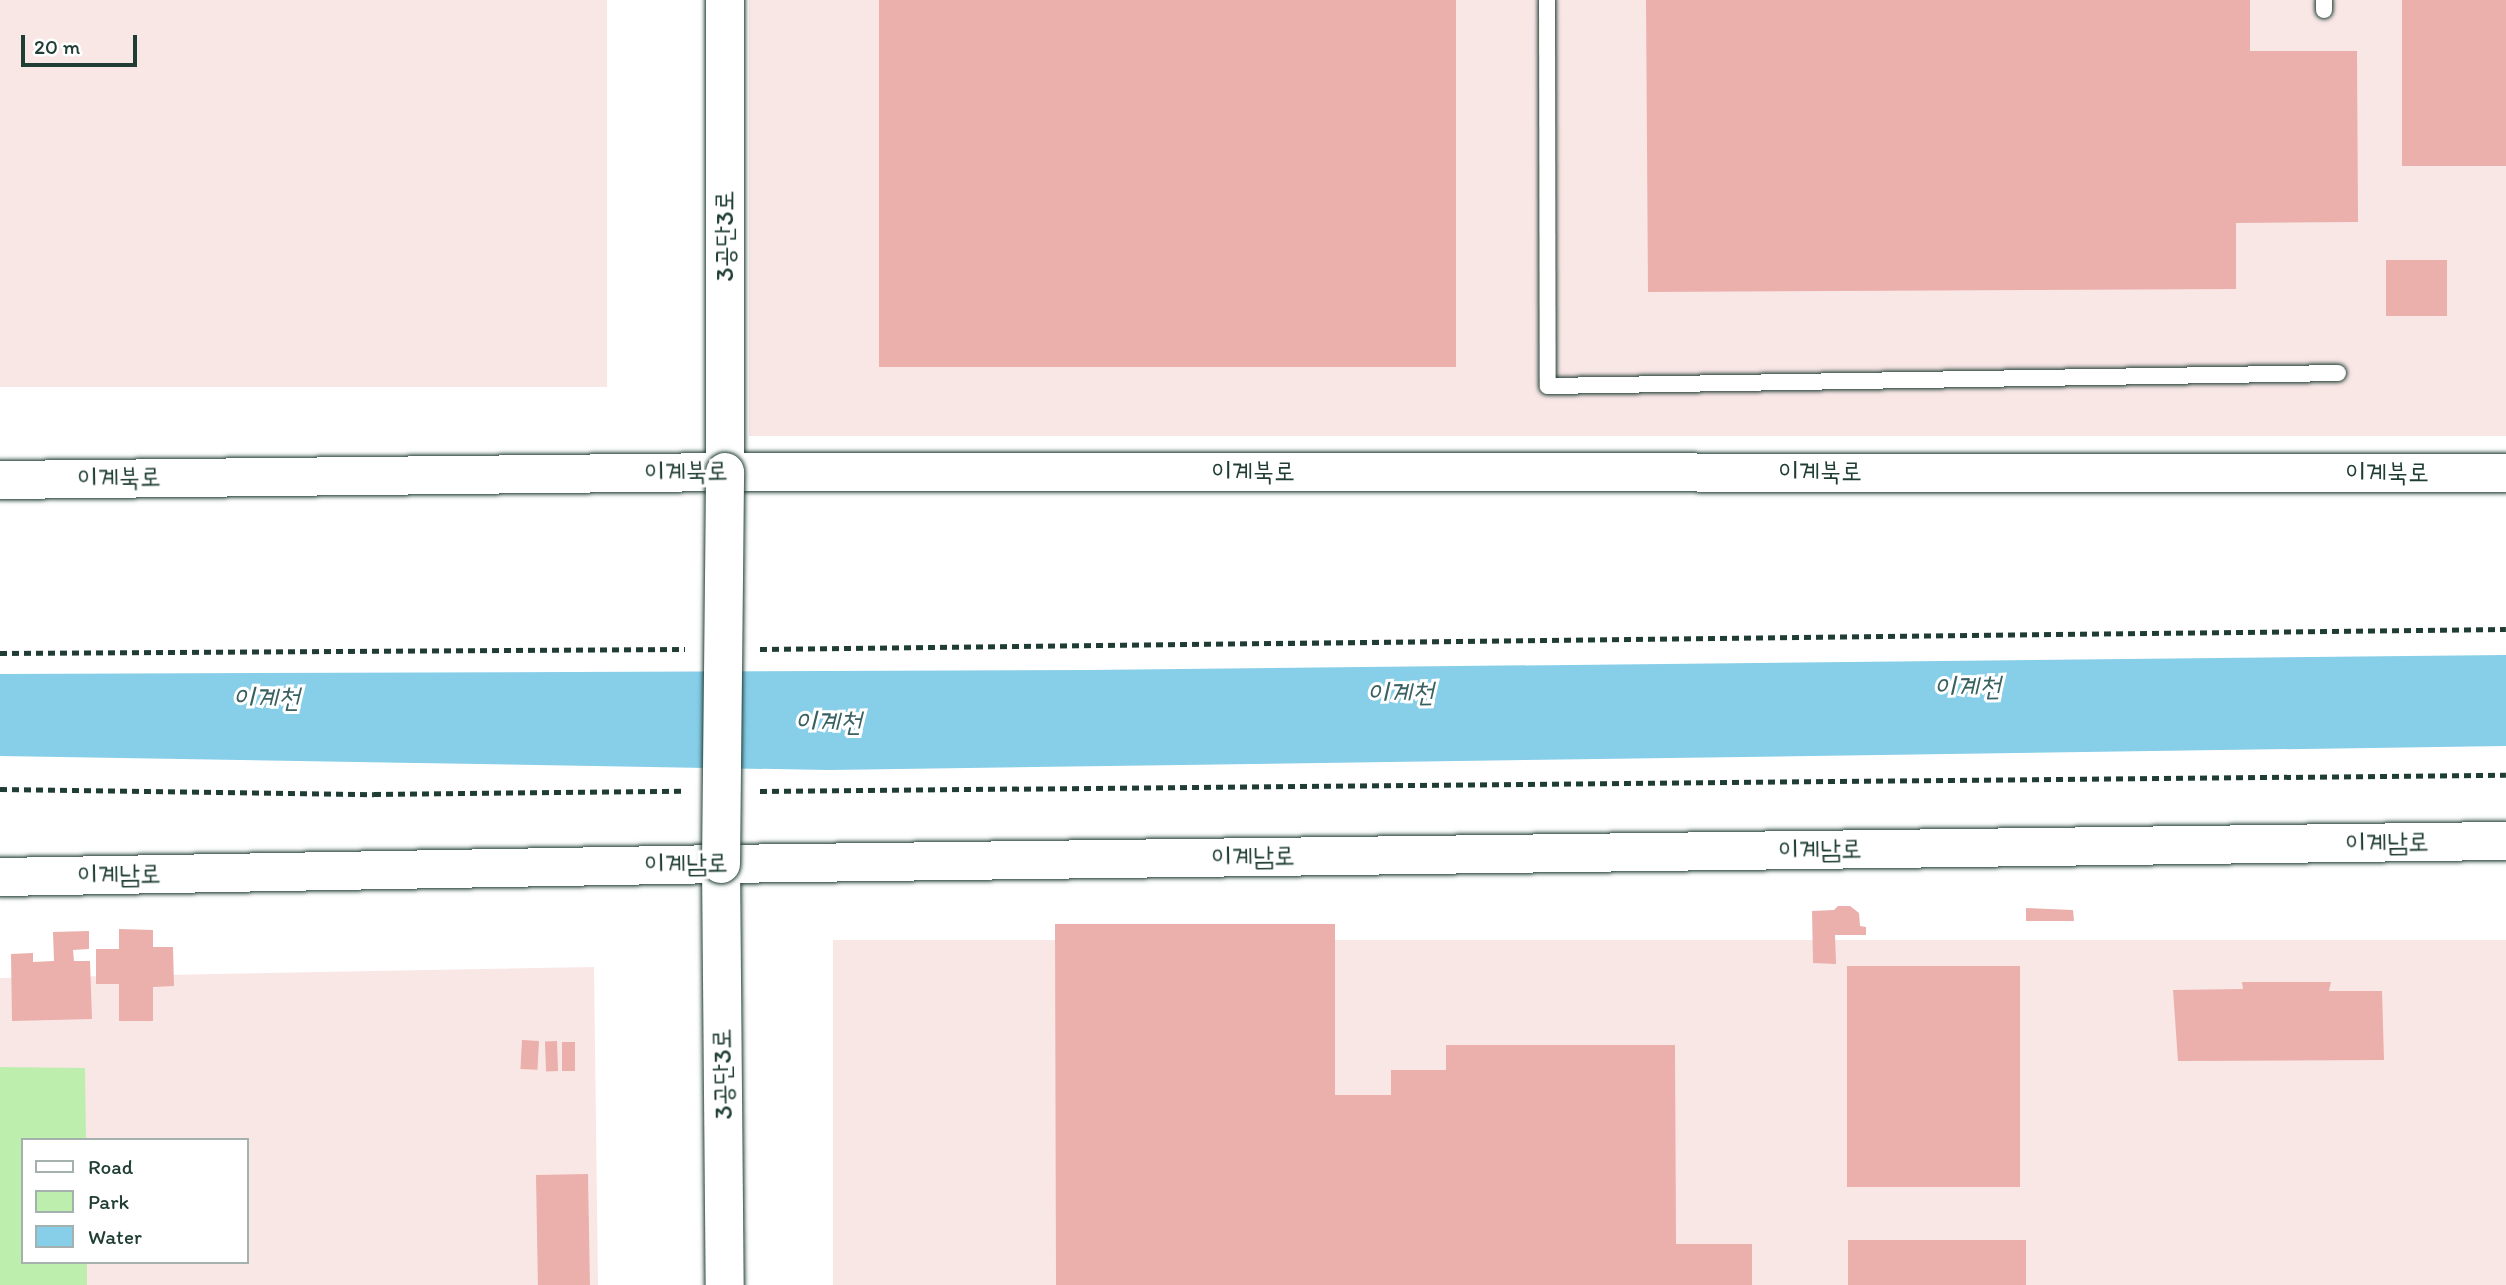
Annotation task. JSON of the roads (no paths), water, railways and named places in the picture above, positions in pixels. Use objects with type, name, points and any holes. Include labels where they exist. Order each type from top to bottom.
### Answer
[{"type":"street","name":"3공단3로","points":[[725,0],[725,471],[721,864],[725,1285]]},
{"type":"street","name":"이계북로","points":[[0,480],[725,471],[2506,473]]},
{"type":"street","name":"이계남로","points":[[0,877],[721,864],[2506,841]]},
{"type":"lane","points":[[1547,0],[1548,386],[2338,373]]},
{"type":"water","name":"이계천","points":[[2506,655],[2506,746],[829,770],[0,756],[0,674],[1088,670]]}]
